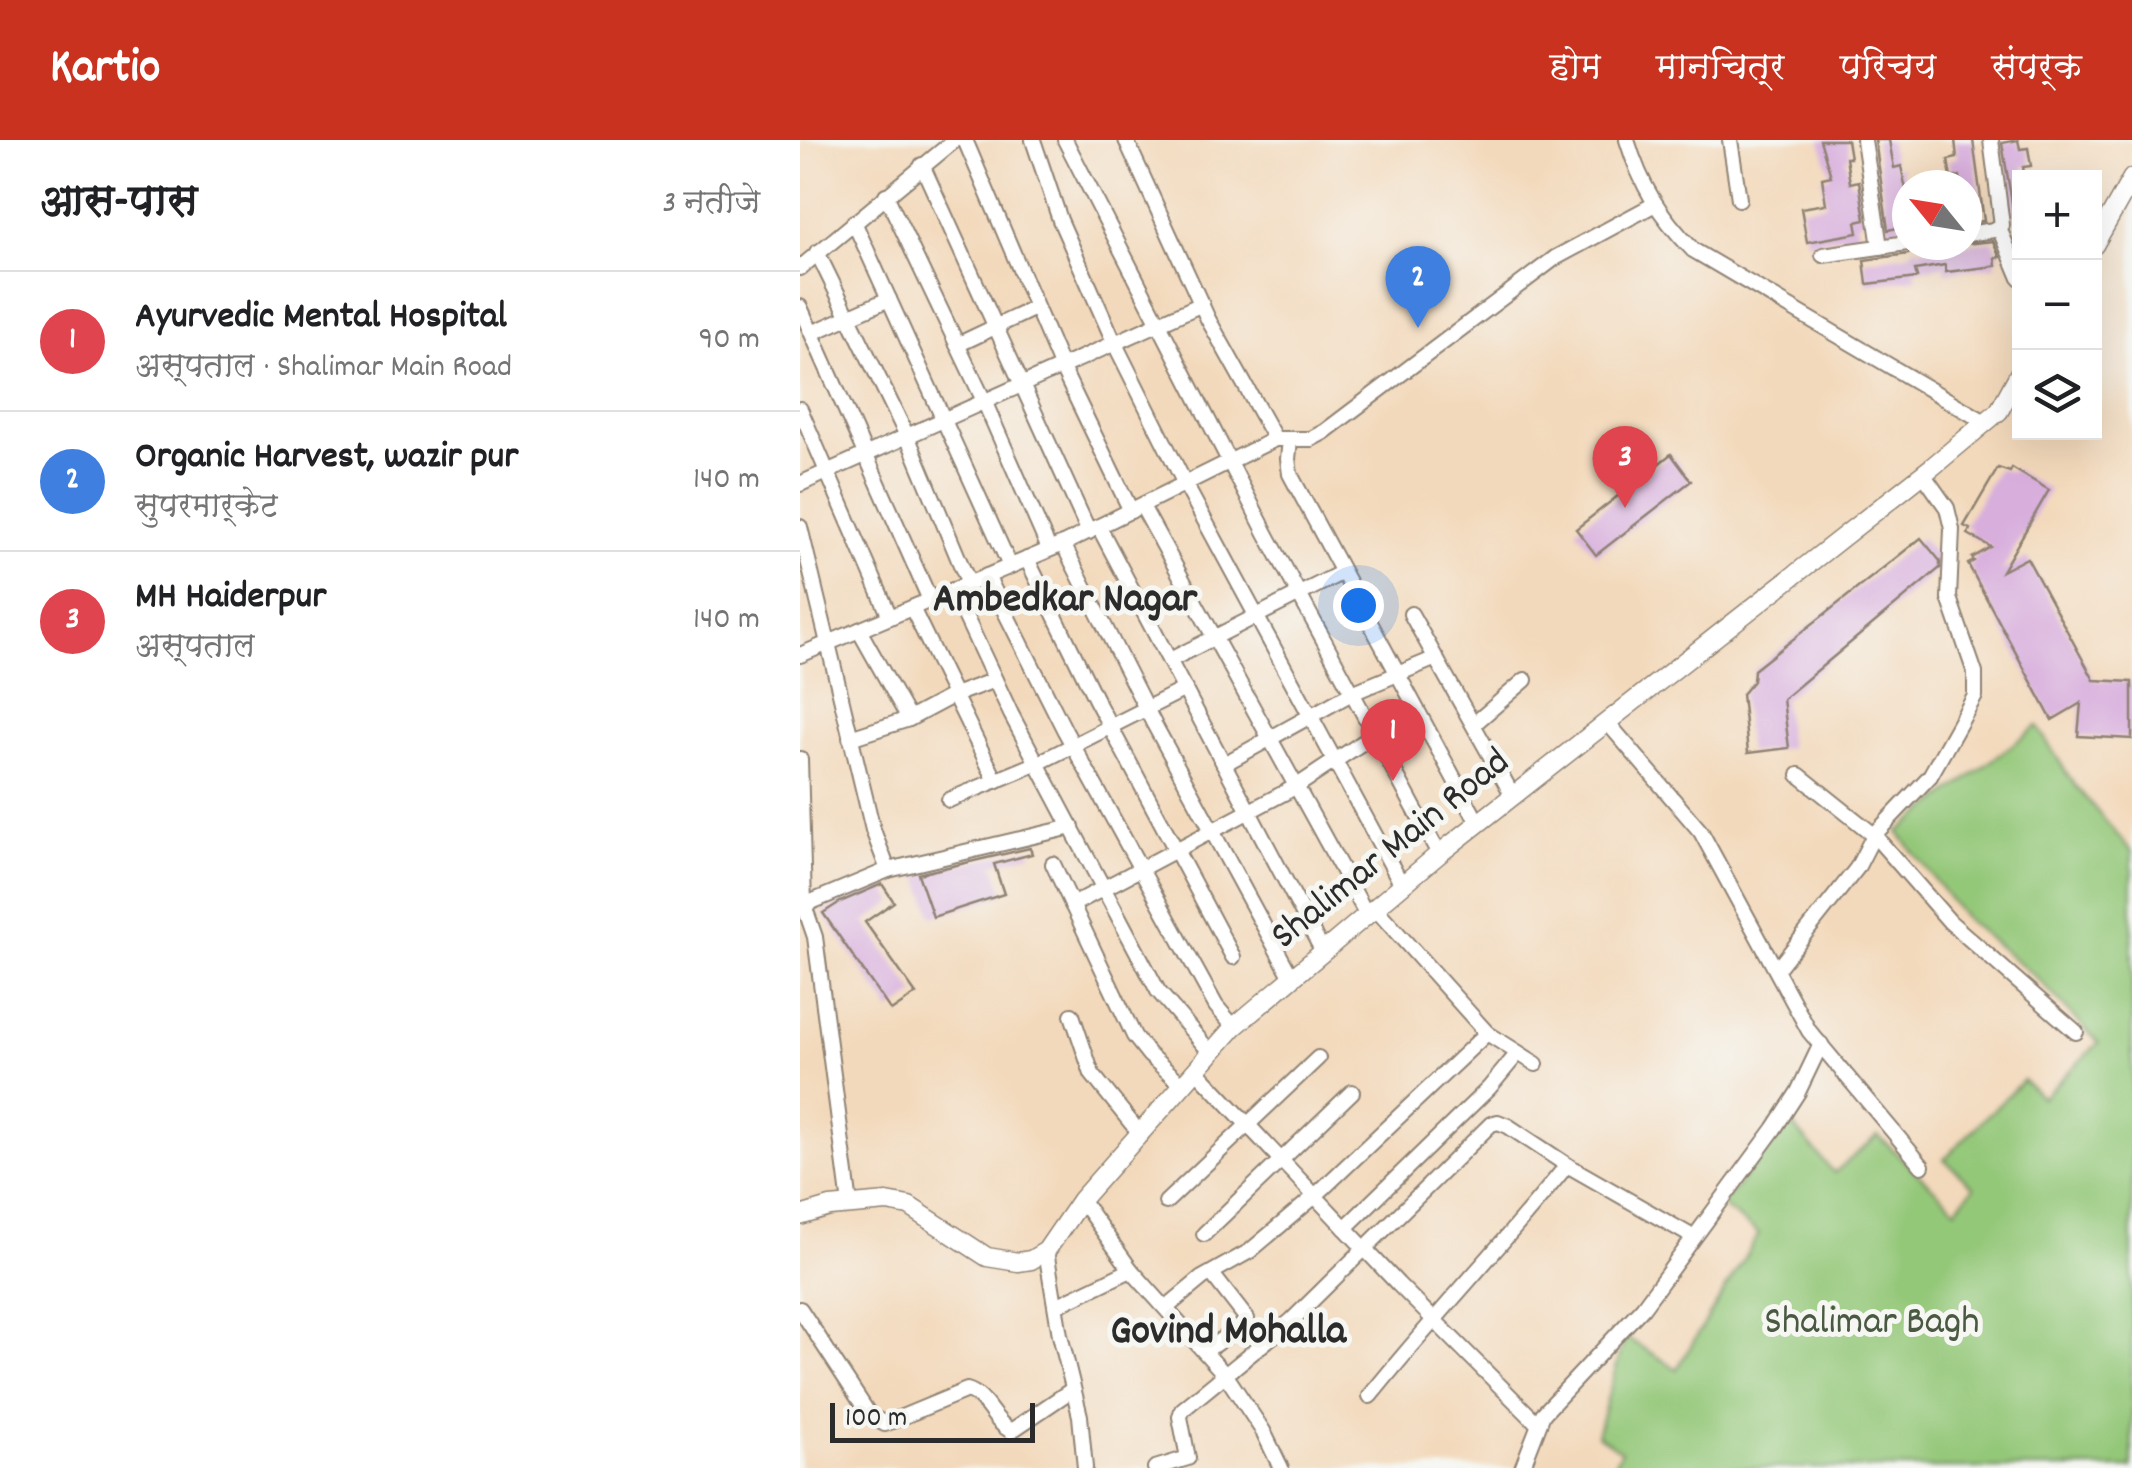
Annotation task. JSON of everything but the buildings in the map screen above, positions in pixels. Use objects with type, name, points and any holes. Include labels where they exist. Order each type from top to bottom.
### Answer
[{"type":"street","points":[[800,268],[955,140]]},
{"type":"street","points":[[965,140],[1062,368],[1136,508],[1371,912],[1487,1034],[1536,1064]]},
{"type":"street","points":[[1034,140],[1060,220],[1184,484],[1402,885]]},
{"type":"street","points":[[1065,140],[1438,854]]},
{"type":"street","points":[[1126,140],[1202,304],[1283,440],[1290,474],[1478,823]]},
{"type":"street","points":[[1627,140],[1634,165],[1664,220],[1692,250],[1986,422]]},
{"type":"street","points":[[1730,140],[1739,199]]},
{"type":"street","points":[[1864,140],[1880,247]]},
{"type":"street","points":[[1991,140],[2002,219],[1999,228],[2012,260]]},
{"type":"street","points":[[922,166],[1094,529],[1170,660],[1323,952]]},
{"type":"street","points":[[2102,231],[2132,178]]},
{"type":"street","points":[[886,195],[1056,546],[1292,978]]},
{"type":"street","points":[[800,655],[1094,529],[1230,462],[1283,440],[1311,439],[1555,258],[1655,204]]},
{"type":"street","points":[[854,222],[1010,566]]},
{"type":"street","points":[[1982,231],[1999,228]]},
{"type":"street","points":[[1823,255],[1892,245]]},
{"type":"street","points":[[817,252],[908,438],[968,584]]},
{"type":"street","points":[[812,334],[889,299]]},
{"type":"street","points":[[800,484],[1202,304]]},
{"type":"street","points":[[800,307],[930,600]]},
{"type":"street","points":[[957,345],[1036,308]]},
{"type":"street","name":"Shalimar Main Road","points":[[1046,1251],[1081,1200],[1234,1028],[1438,854],[1986,422],[1998,411],[2012,386]]},
{"type":"street","points":[[800,410],[890,617]]},
{"type":"street","points":[[1777,970],[1857,868],[1874,835],[1930,776],[1975,696],[1977,684],[1950,598],[1952,529],[1947,508],[1922,474]]},
{"type":"street","points":[[800,528],[873,830],[888,870]]},
{"type":"street","points":[[1027,559],[1233,958]]},
{"type":"street","points":[[1170,660],[1341,573]]},
{"type":"street","points":[[987,576],[1073,745],[1216,1006],[1234,1028]]},
{"type":"street","points":[[953,590],[995,680],[1164,1002],[1211,1054]]},
{"type":"street","points":[[912,608],[996,781]]},
{"type":"street","points":[[1412,614],[1513,796]]},
{"type":"street","points":[[859,630],[910,719]]},
{"type":"street","points":[[1224,764],[1352,692],[1436,658]]},
{"type":"street","points":[[850,738],[910,719],[954,695],[995,680]]},
{"type":"street","points":[[1474,724],[1525,680]]},
{"type":"street","points":[[948,800],[1038,763],[1184,689]]},
{"type":"street","points":[[1607,722],[1701,832],[1809,1030],[1922,1166]]},
{"type":"street","points":[[1072,905],[1296,786],[1374,735]]},
{"type":"street","points":[[800,759],[804,904],[815,936],[850,1205]]},
{"type":"street","points":[[1798,775],[1874,835],[1950,922],[2076,1032]]},
{"type":"street","points":[[804,904],[888,870],[1072,827]]},
{"type":"street","points":[[1053,864],[1134,1036],[1183,1085]]},
{"type":"street","points":[[1072,1015],[1092,1074],[1140,1135]]},
{"type":"street","points":[[1166,1307],[1196,1282],[1250,1251],[1315,1196],[1487,1034]]},
{"type":"street","points":[[1522,1468],[1538,1424],[1552,1404],[1644,1307],[1782,1116],[1821,1044]]},
{"type":"street","points":[[1345,1228],[1489,1088],[1518,1053]]},
{"type":"street","points":[[1166,1202],[1318,1058]]},
{"type":"street","points":[[1196,1070],[1538,1424]]},
{"type":"street","points":[[1204,1234],[1352,1092]]},
{"type":"street","points":[[1155,1468],[1190,1463],[1180,1414],[1365,1249],[1491,1124],[1508,1126],[1693,1237]]},
{"type":"street","points":[[1370,1396],[1432,1318],[1517,1228],[1567,1164]]},
{"type":"street","points":[[1081,1200],[1131,1270],[1227,1376],[1264,1431],[1281,1468]]},
{"type":"street","points":[[800,1216],[850,1205],[888,1202],[909,1206],[987,1256],[1032,1260],[1046,1251],[1080,1416],[1086,1468]]},
{"type":"street","points":[[1056,1306],[1131,1270]]},
{"type":"street","points":[[1205,1351],[1247,1319],[1212,1274]]},
{"type":"street","points":[[800,1310],[870,1416],[885,1424],[967,1390],[979,1395],[1011,1432],[1073,1389]]},
{"type":"green space","name":"Shalimar Bagh","points":[[2037,726],[2073,783],[2132,852],[2132,1468],[1612,1468],[1621,1451],[1597,1435],[1625,1337],[1677,1369],[1759,1234],[1721,1205],[1791,1123],[1834,1173],[1878,1136],[1956,1209],[1974,1187],[1944,1159],[2023,1080],[2042,1098],[2099,1043],[2037,978],[1964,918],[1898,832]]},
{"type":"place","name":"Organic Harvest, wazir pur","points":[[1418,328]]},
{"type":"place","name":"MH Haiderpur","points":[[1625,508]]},
{"type":"place","name":"Ayurvedic Mental Hospital","points":[[1393,781]]},
{"type":"district","name":"Ambedkar Nagar","points":[[1065,602]]},
{"type":"district","name":"Govind Mohalla","points":[[1228,1334]]}]
